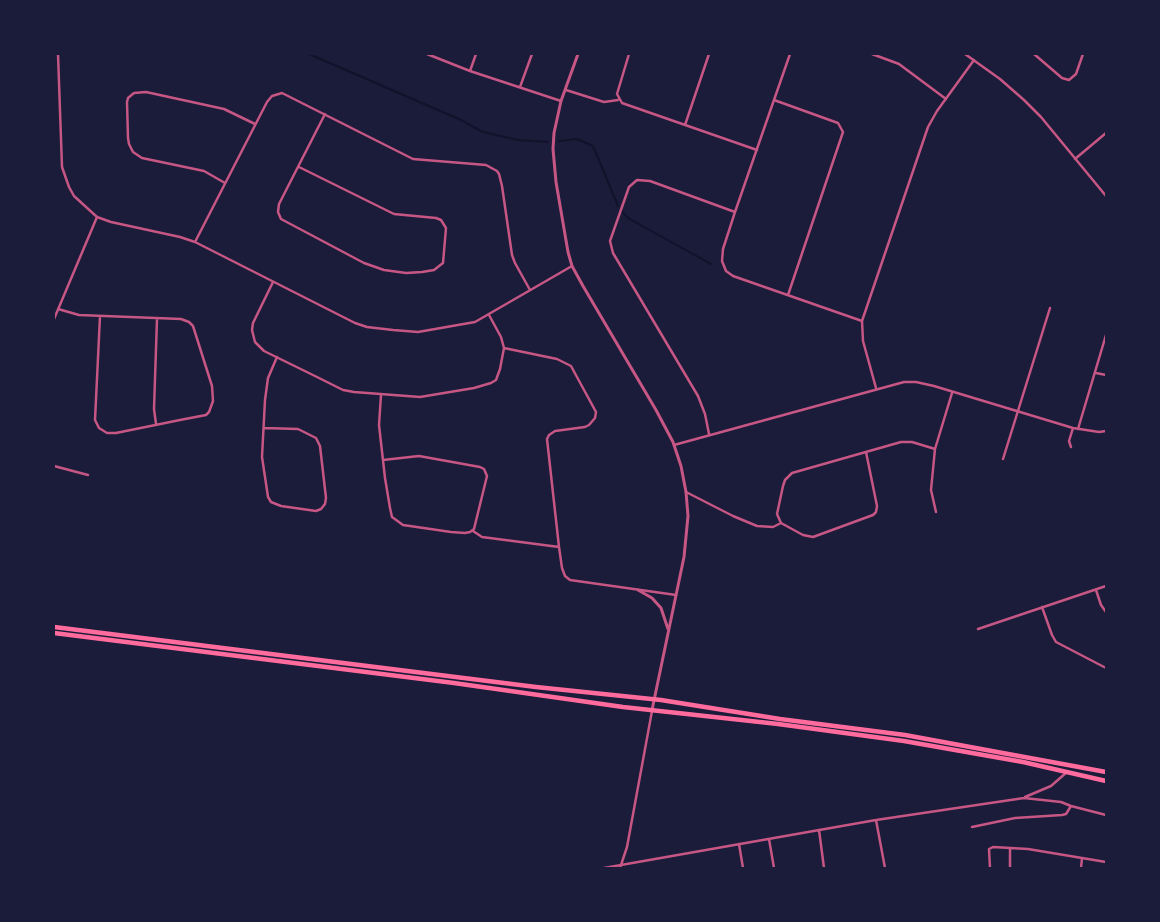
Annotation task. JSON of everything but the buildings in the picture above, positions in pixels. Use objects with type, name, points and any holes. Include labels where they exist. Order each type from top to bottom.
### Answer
[{"type":"main road","points":[[54,627],[654,700],[905,735],[1106,772]]},
{"type":"main road","points":[[54,633],[904,741],[1023,762],[1106,781]]},
{"type":"street","points":[[58,54],[62,167],[74,196],[96,217],[195,242],[341,317],[367,327],[418,332],[475,322],[572,266]]},
{"type":"street","points":[[427,54],[561,101]]},
{"type":"street","points":[[470,70],[476,54]]},
{"type":"street","points":[[520,87],[532,54]]},
{"type":"street","points":[[578,54],[561,101],[554,133],[553,157],[564,234],[572,266],[656,410],[674,445],[681,466],[686,492],[687,527],[676,595],[652,710],[627,847],[621,866]]},
{"type":"street","points":[[618,100],[619,84],[629,54]]},
{"type":"street","points":[[685,125],[709,54]]},
{"type":"street","points":[[790,54],[735,212],[722,255],[723,267],[733,276],[862,321]]},
{"type":"street","points":[[872,54],[898,64],[946,99]]},
{"type":"street","points":[[966,54],[1000,79],[1041,117],[1106,196]]},
{"type":"street","points":[[1034,54],[1062,78],[1069,80],[1076,74],[1083,54]]},
{"type":"street","points":[[876,388],[863,341],[862,321],[928,127],[937,111],[974,60]]},
{"type":"street","points":[[566,90],[604,102],[618,100],[626,105],[757,150]]},
{"type":"street","points":[[225,182],[204,171],[142,158],[133,152],[128,138],[128,98],[134,93],[146,92],[224,109],[255,124]]},
{"type":"street","points":[[195,242],[267,102],[272,96],[280,93],[292,97],[413,159],[486,165],[497,171],[501,180],[512,255],[530,290]]},
{"type":"street","points":[[774,100],[838,123],[843,132],[788,295]]},
{"type":"street","points":[[299,167],[394,214],[436,218],[443,221],[446,228],[443,263],[434,270],[422,272],[406,273],[384,270],[364,263],[283,221],[278,212],[279,204],[325,114]]},
{"type":"street","points":[[1075,159],[1106,133]]},
{"type":"street","points":[[709,434],[705,414],[698,396],[613,253],[610,241],[629,186],[637,180],[650,181],[735,212]]},
{"type":"street","points":[[54,319],[96,217]]},
{"type":"street","points":[[273,282],[252,324],[252,336],[259,347],[343,390],[354,392],[420,397],[488,385],[496,380],[498,376],[504,348],[501,337],[489,315]]},
{"type":"street","points":[[58,308],[79,315],[100,316],[157,319],[184,320],[193,326],[212,386],[211,408],[206,414],[111,433],[103,431],[96,423],[100,316]]},
{"type":"street","points":[[1003,459],[1050,308]]},
{"type":"street","points":[[156,425],[154,409],[157,319]]},
{"type":"street","points":[[1078,429],[1106,335]]},
{"type":"street","points":[[504,348],[556,359],[570,366],[596,412],[595,418],[589,425],[555,431],[547,439],[559,547],[564,572],[570,580],[676,595]]},
{"type":"street","points":[[264,428],[298,429],[316,438],[320,446],[326,498],[325,504],[321,509],[316,511],[280,506],[270,500],[262,457],[266,385],[277,357]]},
{"type":"street","points":[[1096,373],[1106,375]]},
{"type":"street","points":[[674,445],[876,388],[904,382],[916,382],[1073,428],[1099,432],[1106,431]]},
{"type":"street","points":[[936,512],[931,490],[935,449],[952,392]]},
{"type":"street","points":[[381,395],[379,425],[390,514],[395,521],[403,525],[451,532],[464,533],[473,531],[482,537],[559,547]]},
{"type":"street","points":[[1071,447],[1070,441],[1073,428]]},
{"type":"street","points":[[866,452],[877,506],[873,516],[813,537],[803,535],[781,523],[777,514],[784,482],[788,476],[798,471],[901,442],[912,442],[935,449]]},
{"type":"street","points":[[383,460],[419,456],[484,469],[487,476],[485,488],[473,531]]},
{"type":"street","points":[[54,466],[88,476]]},
{"type":"street","points":[[686,492],[757,526],[773,527],[781,523]]},
{"type":"street","points":[[978,629],[1106,586]]},
{"type":"street","points":[[638,590],[652,598],[661,608],[668,630]]},
{"type":"street","points":[[1096,590],[1101,605],[1106,612]]},
{"type":"street","points":[[1042,607],[1056,642],[1106,668]]},
{"type":"street","points":[[1024,798],[1051,786],[1067,772]]},
{"type":"street","points":[[604,868],[876,820],[1024,798],[1061,802],[1106,815]]},
{"type":"street","points":[[972,827],[1015,818],[1062,815],[1066,814],[1072,806]]},
{"type":"street","points":[[876,820],[885,868]]},
{"type":"street","points":[[819,830],[824,868]]},
{"type":"street","points":[[769,839],[774,868]]},
{"type":"street","points":[[738,844],[743,868]]},
{"type":"street","points":[[990,868],[989,849],[993,847],[1106,862]]},
{"type":"street","points":[[1010,848],[1010,868]]},
{"type":"street","points":[[1081,868],[1082,858]]},
{"type":"waterway","points":[[309,54],[461,120],[483,132],[518,140],[548,142]]},
{"type":"waterway","points":[[559,141],[577,139],[593,146],[618,206]]},
{"type":"waterway","points":[[622,211],[628,218],[711,264]]}]
